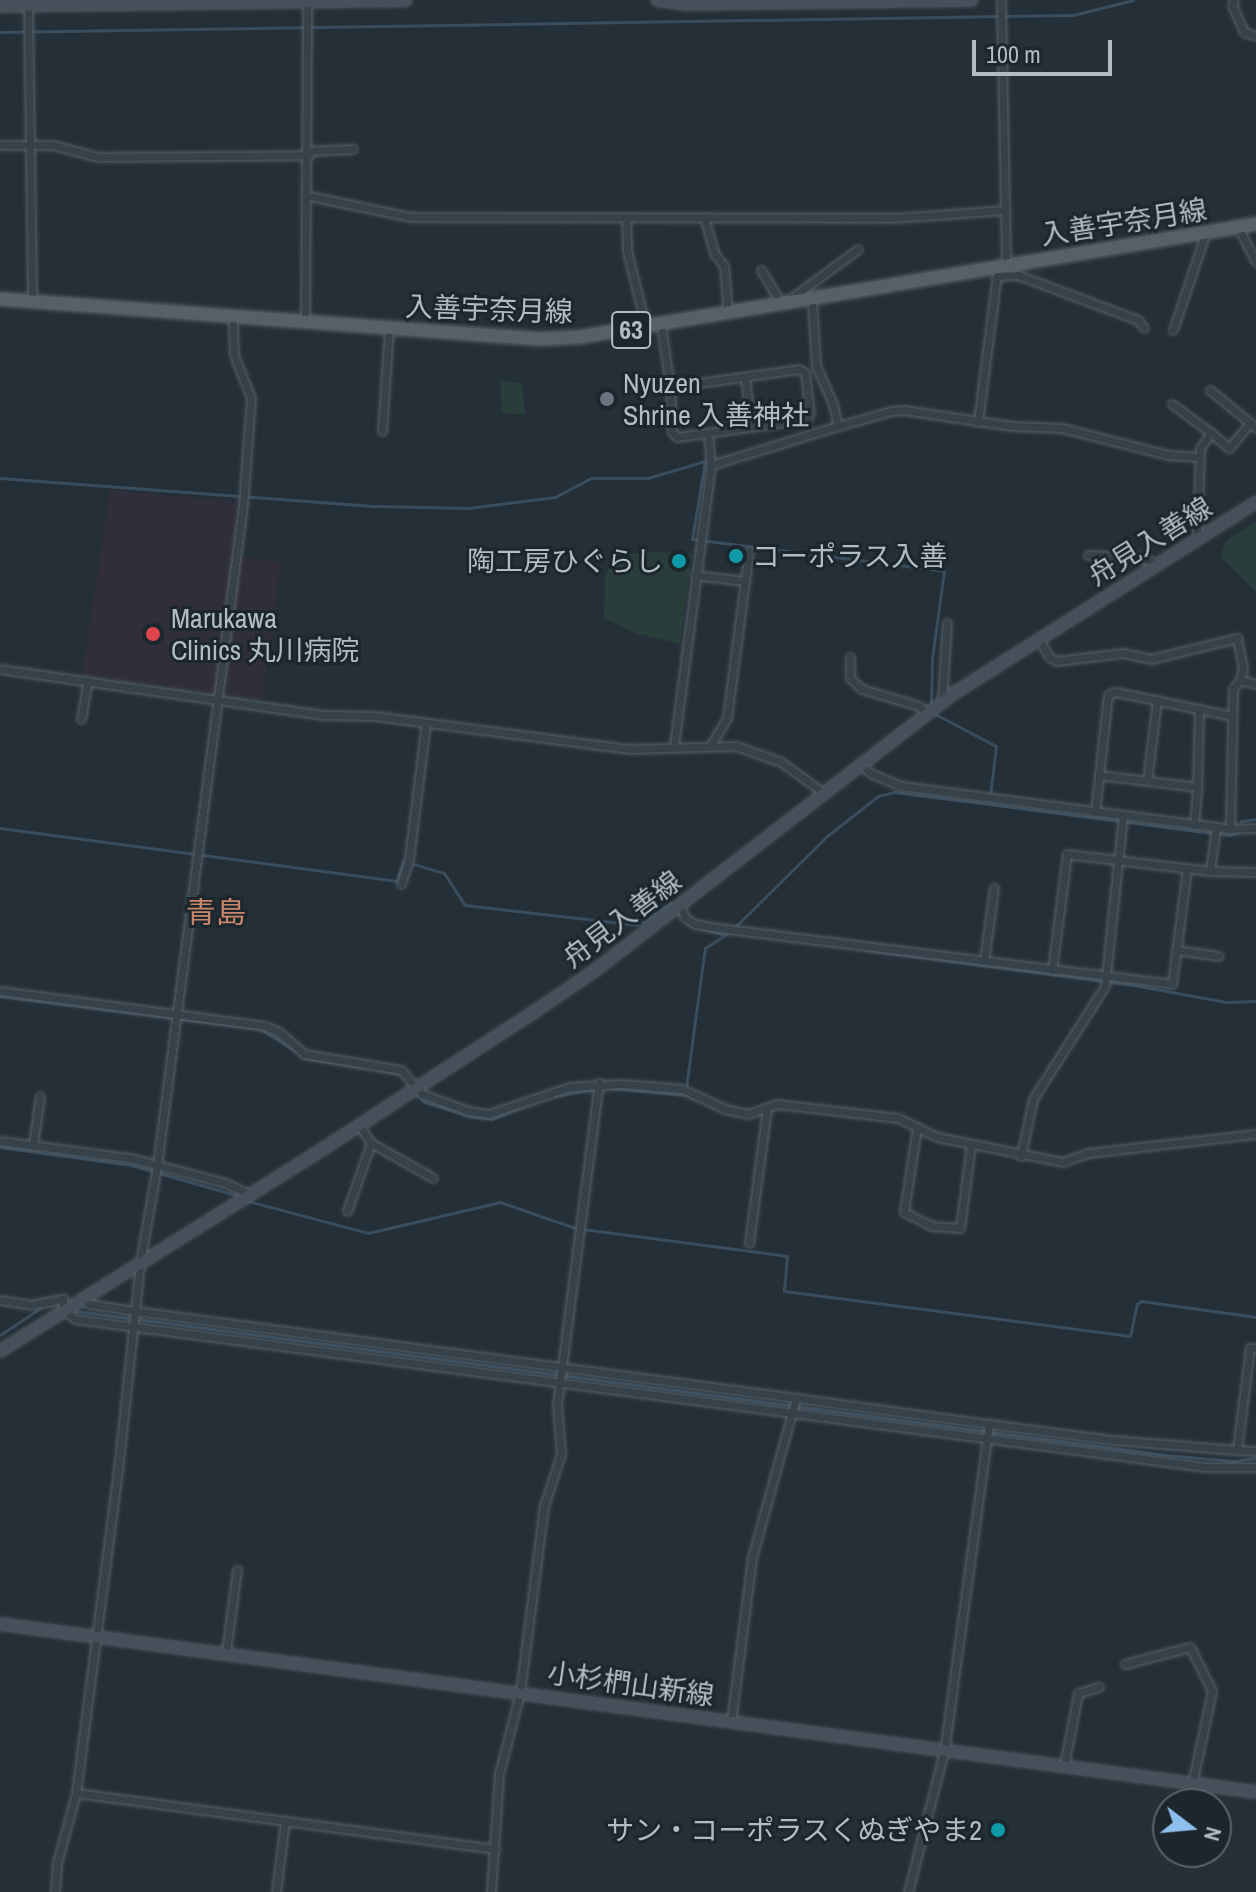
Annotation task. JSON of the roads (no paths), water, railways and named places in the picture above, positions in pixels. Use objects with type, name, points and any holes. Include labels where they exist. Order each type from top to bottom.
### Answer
[{"type":"main road","points":[[0,6],[28,3],[406,0]]},
{"type":"main road","points":[[657,0],[972,0]]},
{"type":"main road","name":"入善宇奈月線","points":[[0,299],[540,339],[646,328],[1256,224]]},
{"type":"main road","name":"舟見入善線","points":[[0,1351],[251,1195],[597,969],[942,702],[1256,502]]},
{"type":"main road","name":"小杉椚山新線","points":[[0,1624],[97,1634],[1256,1792]]},
{"type":"street","points":[[978,422],[1000,270],[1005,210],[1001,0]]},
{"type":"street","points":[[1234,0],[1232,5],[1244,32],[1256,36]]},
{"type":"street","points":[[305,322],[309,196],[307,1]]},
{"type":"street","points":[[28,3],[32,301]]},
{"type":"street","points":[[0,145],[53,145],[98,157],[308,153],[353,149]]},
{"type":"street","points":[[309,196],[410,217],[893,218],[1005,210]]},
{"type":"street","points":[[626,217],[627,251],[646,328]]},
{"type":"street","points":[[704,217],[714,253],[724,266],[728,314]]},
{"type":"street","points":[[1238,227],[1256,262]]},
{"type":"street","points":[[1173,330],[1206,232]]},
{"type":"street","points":[[761,270],[782,305],[858,249]]},
{"type":"street","points":[[1000,270],[1138,320],[1144,328]]},
{"type":"street","points":[[812,300],[816,366],[838,426]]},
{"type":"street","points":[[55,1892],[57,1863],[76,1793],[140,1263],[157,1166],[243,505],[251,398],[234,355],[233,317]]},
{"type":"street","points":[[661,325],[670,387],[672,432],[677,437],[807,419],[810,412],[805,373],[799,369],[670,387]]},
{"type":"street","points":[[382,431],[389,328]]},
{"type":"street","points":[[745,377],[751,426]]},
{"type":"street","points":[[1172,404],[1229,448],[1253,426],[1210,390]]},
{"type":"street","points":[[711,465],[838,426],[904,410],[978,422],[1062,428],[1168,455],[1200,457]]},
{"type":"street","points":[[674,746],[711,465],[708,433]]},
{"type":"street","points":[[1197,540],[1200,448],[1211,433]]},
{"type":"street","points":[[711,745],[727,718],[749,551]]},
{"type":"street","points":[[1088,555],[1139,557],[1158,564]]},
{"type":"street","points":[[695,575],[745,581]]},
{"type":"street","points":[[942,702],[947,623]]},
{"type":"street","points":[[1039,639],[1049,657],[1057,661],[1123,653],[1151,659],[1237,638],[1243,668],[1240,680],[1233,689],[1230,829]]},
{"type":"street","points":[[850,657],[850,678],[862,689],[919,706],[927,713]]},
{"type":"street","points":[[0,669],[325,715],[426,723],[630,749],[736,746],[765,755],[824,793]]},
{"type":"street","points":[[1240,680],[1256,684]]},
{"type":"street","points":[[81,719],[88,681]]},
{"type":"street","points":[[1095,812],[1108,695],[1116,692],[1232,716]]},
{"type":"street","points":[[1147,781],[1157,700]]},
{"type":"street","points":[[1194,825],[1199,709]]},
{"type":"street","points":[[401,884],[409,859],[426,723]]},
{"type":"street","points":[[860,763],[870,773],[901,786],[1216,828],[1256,828]]},
{"type":"street","points":[[1099,775],[1197,787]]},
{"type":"street","points":[[1021,1156],[1027,1113],[1033,1099],[1105,986],[1123,816]]},
{"type":"street","points":[[1210,871],[1216,828]]},
{"type":"street","points":[[1052,970],[1067,854],[1210,871],[1256,872]]},
{"type":"street","points":[[680,906],[685,918],[695,924],[1172,984],[1187,868]]},
{"type":"street","points":[[984,961],[994,888]]},
{"type":"street","points":[[1176,950],[1219,956]]},
{"type":"street","points":[[0,991],[265,1026],[279,1032],[304,1054],[401,1070],[435,1101],[489,1114],[570,1087],[599,1083],[682,1089],[725,1109],[748,1114],[777,1104],[898,1118],[937,1137],[1063,1162],[1088,1153],[1256,1134]]},
{"type":"street","points":[[491,1892],[499,1774],[520,1693],[544,1506],[561,1454],[557,1405],[599,1083]]},
{"type":"street","points":[[33,1145],[40,1096]]},
{"type":"street","points":[[749,1243],[767,1108]]},
{"type":"street","points":[[359,1125],[371,1143],[433,1178]]},
{"type":"street","points":[[917,1127],[904,1212],[931,1226],[960,1228],[971,1145]]},
{"type":"street","points":[[0,1141],[130,1158],[225,1183],[251,1195]]},
{"type":"street","points":[[347,1211],[371,1143]]},
{"type":"street","points":[[82,1298],[89,1304],[134,1319],[560,1384],[1205,1467],[1256,1467]]},
{"type":"street","points":[[0,1300],[31,1305],[63,1299],[63,1310],[75,1319],[134,1319],[562,1368],[1113,1440],[1256,1451]]},
{"type":"street","points":[[1237,1450],[1250,1348],[1256,1348]]},
{"type":"street","points":[[731,1721],[752,1558],[796,1398]]},
{"type":"street","points":[[908,1892],[944,1751],[989,1424]]},
{"type":"street","points":[[226,1652],[237,1570]]},
{"type":"street","points":[[1125,1664],[1190,1647],[1212,1691],[1192,1784]]},
{"type":"street","points":[[1064,1766],[1078,1693],[1099,1687]]},
{"type":"street","points":[[76,1793],[495,1849]]},
{"type":"street","points":[[276,1892],[285,1821]]},
{"type":"waterway","points":[[0,32],[1073,15],[1133,0]]},
{"type":"waterway","points":[[0,478],[376,506],[468,508],[555,497],[591,478],[648,478],[705,461],[692,539],[944,571],[932,659],[931,707]]},
{"type":"waterway","points":[[935,714],[996,746],[989,804],[1229,835],[1238,832]]},
{"type":"waterway","points":[[735,927],[827,836],[878,796],[894,792],[989,804]]},
{"type":"waterway","points":[[1240,825],[1241,821],[1256,819]]},
{"type":"waterway","points":[[0,828],[397,881],[403,861],[444,873],[465,905],[639,925],[670,903],[690,925],[724,935]]},
{"type":"waterway","points":[[610,1088],[685,1095],[705,948],[730,932]]},
{"type":"waterway","points":[[867,950],[1133,985],[1227,1002],[1256,1001]]},
{"type":"waterway","points":[[0,996],[260,1029],[296,1051]]},
{"type":"waterway","points":[[305,1058],[361,1067]]},
{"type":"waterway","points":[[380,1070],[400,1074]]},
{"type":"waterway","points":[[408,1082],[424,1102],[474,1117],[492,1119],[525,1106]]},
{"type":"waterway","points":[[555,1096],[595,1089]]},
{"type":"waterway","points":[[0,1147],[131,1165],[242,1197]]},
{"type":"waterway","points":[[248,1201],[368,1233],[500,1202],[575,1228],[787,1256],[784,1291],[1130,1336],[1137,1304],[1141,1301],[1256,1317]]},
{"type":"waterway","points":[[0,1335],[42,1307]]},
{"type":"waterway","points":[[76,1311],[1166,1455],[1234,1461],[1256,1458]]},
{"type":"place","name":"Nyuzen Shrine 入善神社","points":[[607,399]]},
{"type":"place","name":"コーポラス入善","points":[[736,556]]},
{"type":"place","name":"陶工房ひぐらし","points":[[679,561]]},
{"type":"place","name":"Marukawa Clinics 丸川病院","points":[[153,634]]},
{"type":"place","name":"サン・コーポラスくぬぎやま2","points":[[998,1830]]},
{"type":"district","name":"青島","points":[[216,912]]}]
